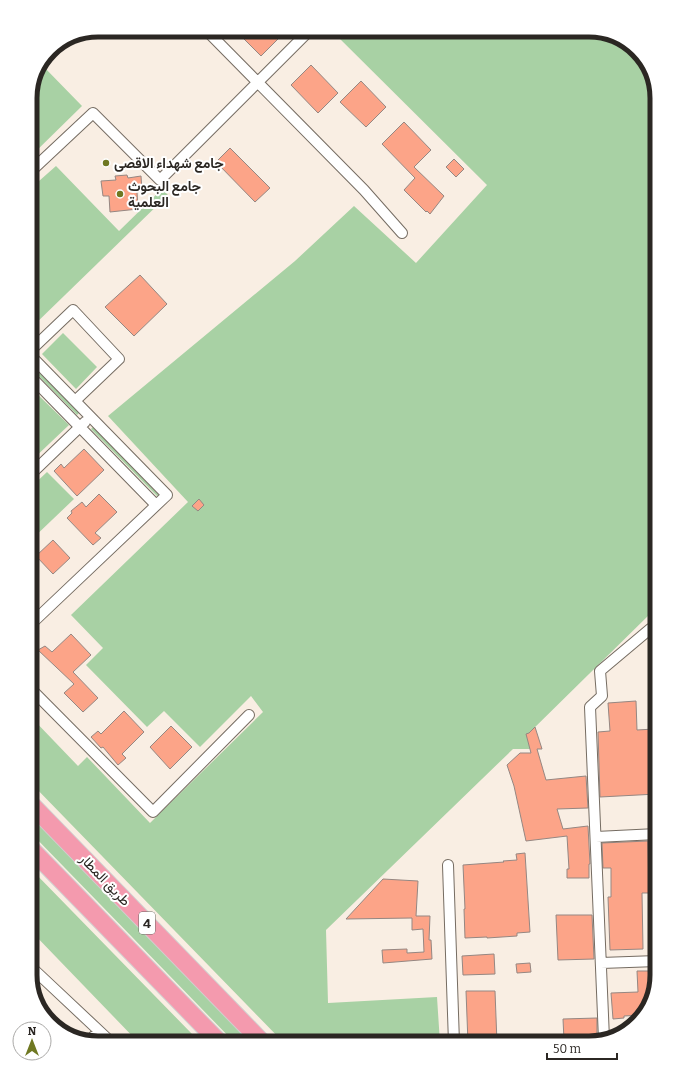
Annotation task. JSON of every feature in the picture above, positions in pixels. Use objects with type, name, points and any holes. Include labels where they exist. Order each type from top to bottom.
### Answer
[{"type":"highway","name":"طريق المطار","points":[[37,810],[256,1036]]},
{"type":"highway","name":"4","points":[[37,855],[213,1036]]},
{"type":"street","points":[[213,37],[364,190],[402,232]]},
{"type":"street","points":[[37,165],[93,113],[160,180],[303,37]]},
{"type":"street","points":[[37,343],[73,310],[119,359],[75,402]]},
{"type":"street","points":[[37,362],[167,495],[37,618]]},
{"type":"street","points":[[37,383],[156,505]]},
{"type":"street","points":[[37,468],[90,417]]},
{"type":"street","points":[[604,1034],[590,707],[602,696],[600,671],[650,629]]},
{"type":"street","points":[[37,695],[153,812],[249,715]]},
{"type":"street","points":[[596,837],[650,834]]},
{"type":"street","points":[[448,865],[454,1036]]},
{"type":"street","points":[[601,963],[650,961]]},
{"type":"street","points":[[37,973],[104,1036]]},
{"type":"street","points":[[94,1036],[99,1031]]},
{"type":"green space","points":[[338,37],[593,37],[608,40],[623,47],[635,58],[644,71],[648,82],[650,98],[650,614],[527,735],[530,749],[513,749],[326,930],[328,1003],[437,997],[440,1036],[277,1036],[37,789],[37,723],[78,766],[87,757],[150,823],[263,712],[251,696],[200,747],[164,711],[147,727],[86,665],[103,648],[71,615],[188,502],[108,416],[295,261],[354,206],[416,263],[487,185]]},
{"type":"green space","points":[[45,68],[82,106],[37,150],[37,94],[39,82]]},
{"type":"green space","points":[[56,166],[119,231],[162,189],[168,195],[37,322],[37,183]]},
{"type":"green space","points":[[63,333],[97,367],[76,389],[42,354]]},
{"type":"green space","points":[[37,370],[79,413],[77,415],[37,374]]},
{"type":"green space","points":[[37,394],[69,425],[37,455]]},
{"type":"green space","points":[[93,427],[160,496],[159,498],[91,429]]},
{"type":"green space","points":[[47,472],[74,499],[37,534],[37,481]]},
{"type":"green space","points":[[37,822],[245,1036],[228,1036],[37,839]]},
{"type":"green space","points":[[37,875],[194,1036],[132,1036],[37,937]]},
{"type":"building","points":[[242,37],[280,37],[261,56]]},
{"type":"building","points":[[311,65],[338,93],[318,113],[291,85]]},
{"type":"building","points":[[361,81],[386,107],[366,127],[340,102]]},
{"type":"building","points":[[404,122],[431,150],[414,167],[444,196],[430,214],[427,211],[426,212],[404,190],[415,178],[382,144]]},
{"type":"building","points":[[230,148],[270,188],[255,202],[216,162]]},
{"type":"building","points":[[454,159],[464,169],[456,177],[446,167]]},
{"type":"building","name":"جامع البحوث العلمية","points":[[127,175],[128,178],[141,176],[142,191],[137,192],[138,209],[110,212],[109,196],[103,196],[101,181],[116,180],[115,176]]},
{"type":"building","points":[[140,275],[167,304],[134,336],[105,307]]},
{"type":"building","points":[[84,449],[104,470],[77,496],[54,471],[61,464],[64,468]]},
{"type":"building","points":[[99,494],[117,512],[95,533],[101,538],[93,545],[67,518],[72,513],[71,511],[82,502],[86,507]]},
{"type":"building","points":[[199,499],[204,505],[198,511],[192,506]]},
{"type":"building","points":[[53,540],[70,558],[53,574],[37,557],[37,555]]},
{"type":"building","points":[[71,634],[91,655],[73,672],[98,698],[83,712],[64,693],[74,684],[38,650],[45,646],[52,652]]},
{"type":"building","points":[[636,701],[637,730],[650,729],[650,794],[600,797],[598,732],[610,731],[608,703]]},
{"type":"building","points":[[124,711],[144,732],[122,754],[126,758],[118,765],[103,747],[101,748],[91,737],[98,731],[101,734]]},
{"type":"building","points":[[171,726],[192,747],[170,769],[150,747]]},
{"type":"building","points":[[535,727],[542,749],[537,749],[546,780],[586,776],[588,808],[557,809],[563,829],[588,826],[590,864],[589,878],[567,878],[567,869],[569,869],[567,836],[526,841],[514,786],[507,765],[520,753],[531,753],[526,734]]},
{"type":"building","points":[[648,841],[649,893],[642,893],[643,949],[610,950],[608,897],[611,897],[611,868],[603,868],[602,843]]},
{"type":"building","points":[[525,853],[530,932],[517,933],[517,936],[465,938],[463,865],[517,860],[516,854]]},
{"type":"building","points":[[383,879],[418,881],[416,916],[430,916],[429,940],[431,940],[432,959],[383,963],[382,950],[407,949],[407,953],[424,952],[423,929],[412,930],[412,918],[346,919]]},
{"type":"building","points":[[556,915],[592,915],[594,959],[558,960]]},
{"type":"building","points":[[494,954],[495,974],[463,975],[462,956]]},
{"type":"building","points":[[530,963],[531,972],[517,973],[516,964]]},
{"type":"building","points":[[637,971],[649,971],[650,978],[647,994],[640,1009],[635,1015],[613,1019],[611,993],[638,992]]},
{"type":"building","points":[[466,991],[495,991],[497,1036],[468,1036]]},
{"type":"building","points":[[597,1018],[597,1035],[564,1036],[563,1019]]},
{"type":"place","name":"جامع شهداء الاقصى","points":[[106,163]]},
{"type":"place","name":"جامع البحوث العلمية","points":[[120,194]]}]
